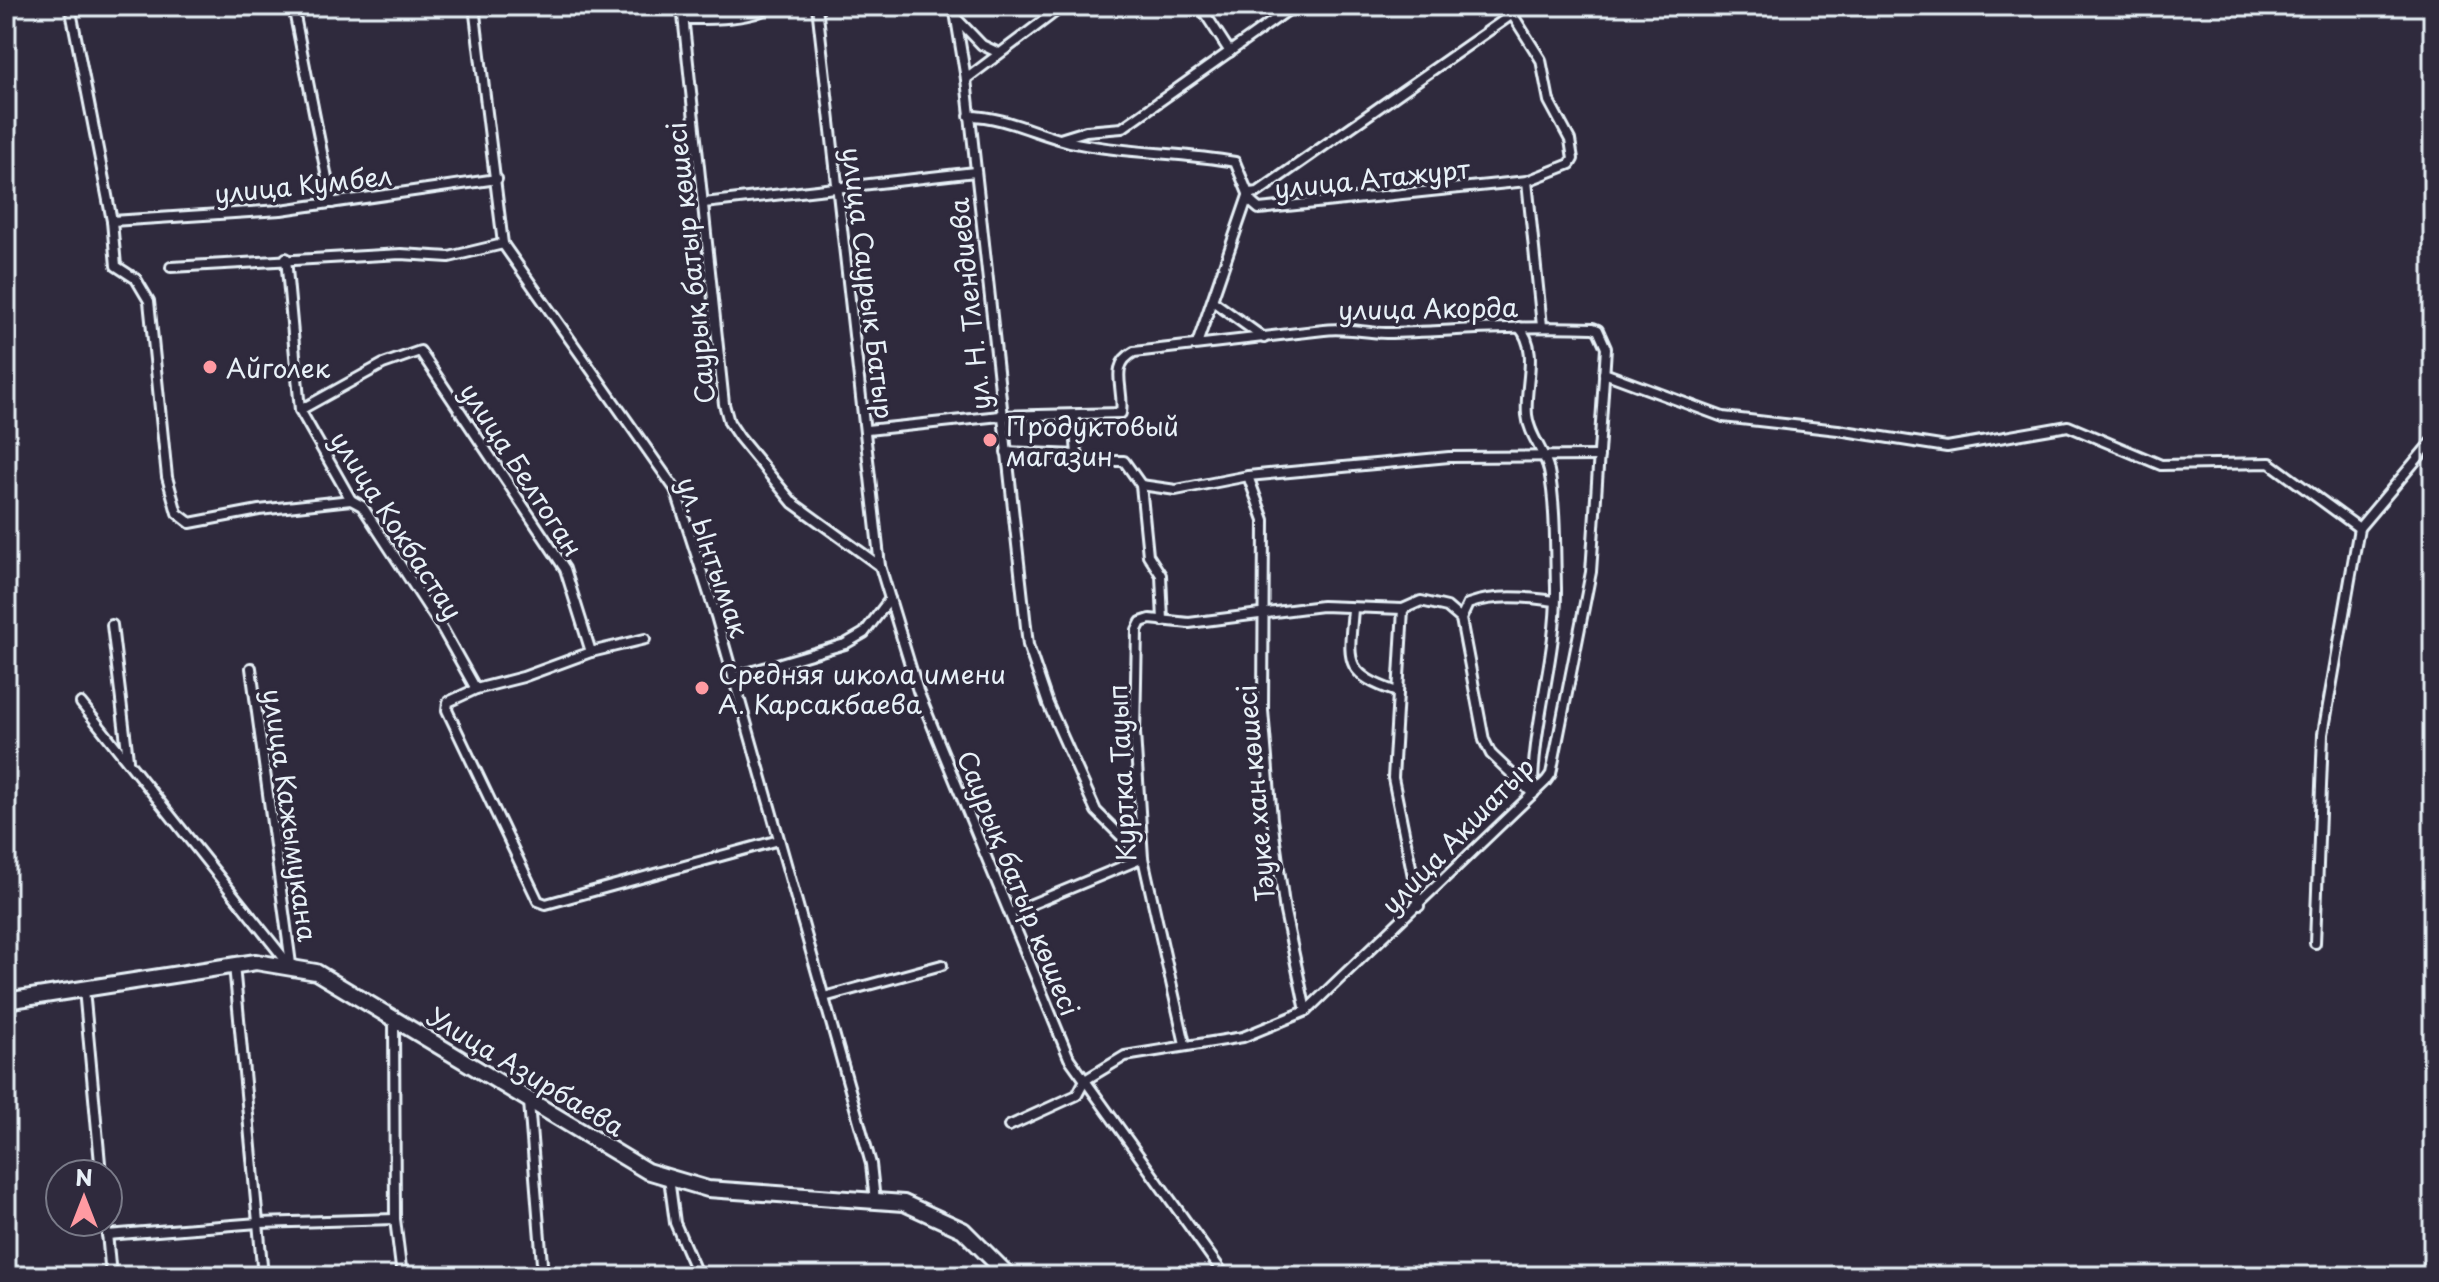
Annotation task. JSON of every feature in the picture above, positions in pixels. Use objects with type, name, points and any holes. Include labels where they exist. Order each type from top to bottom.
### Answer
[{"type":"main road","name":"Улица Азирбаева","points":[[6,1001],[256,962],[316,972],[647,1171],[708,1189],[904,1203],[963,1230],[1009,1276]]},
{"type":"street","points":[[70,6],[112,221],[116,266],[136,279],[149,301],[167,477],[177,513],[190,523],[259,510],[351,500]]},
{"type":"street","points":[[293,6],[332,203]]},
{"type":"street","points":[[171,267],[286,258],[401,254],[449,257],[503,244],[474,6]]},
{"type":"street","name":"Саурық батыр көшесі","points":[[682,6],[724,404],[729,422],[793,503],[880,566],[918,691],[1069,1058],[1225,1276]]},
{"type":"street","points":[[684,19],[742,15],[770,6]]},
{"type":"street","name":"улица Саурык Батыр","points":[[817,6],[835,189],[867,430],[880,566]]},
{"type":"street","points":[[966,79],[1063,6]]},
{"type":"street","points":[[1200,6],[1230,52]]},
{"type":"street","points":[[1060,139],[1086,131],[1122,128],[1294,6]]},
{"type":"street","points":[[1197,344],[1249,193],[1258,192],[1316,154],[1510,10],[1524,6]]},
{"type":"street","name":"улица Атажурт","points":[[969,116],[1001,119],[1019,128],[1060,139],[1235,162],[1252,203],[1259,209],[1284,209],[1527,181],[1570,164],[1573,159],[1570,140],[1549,101],[1541,60],[1510,10]]},
{"type":"street","points":[[955,11],[982,45],[999,53]]},
{"type":"street","name":"ул. Н. Тлендиева","points":[[955,11],[966,79],[1000,416],[1028,645],[1048,704],[1096,811],[1143,858]]},
{"type":"street","points":[[704,203],[975,172]]},
{"type":"street","name":"улица Кумбел","points":[[112,221],[332,203],[497,179]]},
{"type":"street","points":[[1527,181],[1542,326]]},
{"type":"street","name":"ул. Ынтымак","points":[[503,244],[675,489],[733,677],[871,1164],[875,1201]]},
{"type":"street","name":"улица Кокбастау","points":[[286,258],[300,410],[351,500],[362,506],[443,630],[476,689]]},
{"type":"street","points":[[1214,302],[1264,338]]},
{"type":"street","name":"улица Акорда","points":[[1074,415],[1121,413],[1119,365],[1122,358],[1134,352],[1338,328],[1383,333],[1542,326],[1593,328]]},
{"type":"street","points":[[1519,327],[1530,338],[1526,387],[1528,426],[1549,471],[1555,601],[1533,794]]},
{"type":"street","name":"улица Акшатыр","points":[[1009,1126],[1077,1095],[1085,1080],[1125,1056],[1243,1037],[1306,1011],[1419,906],[1551,774],[1591,572],[1606,348],[1598,330],[1593,328]]},
{"type":"street","name":"улица Белтоган","points":[[300,410],[383,364],[420,351],[565,569],[591,652]]},
{"type":"street","points":[[1604,373],[1723,417],[1947,447],[2068,426],[2161,465],[2270,463],[2359,528]]},
{"type":"street","points":[[867,430],[1000,416],[1074,415],[1077,455]]},
{"type":"street","points":[[2315,943],[2323,734],[2359,528],[2433,440]]},
{"type":"street","points":[[1006,452],[1077,455],[1086,461],[1124,461],[1141,485],[1148,555],[1161,575],[1163,621],[1189,623],[1265,616],[1322,606],[1403,609],[1421,601],[1447,607],[1461,619]]},
{"type":"street","points":[[1141,485],[1176,490],[1248,476],[1449,457],[1599,456]]},
{"type":"street","name":"Тәуке хан көшесі","points":[[1248,476],[1264,520],[1263,710],[1272,819],[1285,912],[1306,1011]]},
{"type":"street","points":[[1533,794],[1491,754],[1484,740],[1461,619],[1468,604],[1484,598],[1523,596],[1555,601]]},
{"type":"street","points":[[733,677],[845,644],[864,633],[890,599]]},
{"type":"street","points":[[1353,609],[1350,662],[1359,674],[1397,692]]},
{"type":"street","points":[[1403,609],[1393,778],[1419,906]]},
{"type":"street","name":"Куртка Тауып","points":[[1163,621],[1150,619],[1141,622],[1137,630],[1135,733],[1143,858],[1185,1044]]},
{"type":"street","points":[[112,625],[128,763]]},
{"type":"street","points":[[645,639],[591,652],[523,677],[476,689],[448,702],[447,710],[538,901],[546,904],[779,840]]},
{"type":"street","name":"улица Кажымукана","points":[[251,668],[292,968]]},
{"type":"street","points":[[81,703],[292,968]]},
{"type":"street","points":[[1010,913],[1143,858]]},
{"type":"street","points":[[234,965],[263,1276]]},
{"type":"street","points":[[824,997],[942,965]]},
{"type":"street","points":[[84,989],[100,1158]]},
{"type":"street","points":[[394,1019],[395,1219],[402,1276]]},
{"type":"street","points":[[529,1102],[543,1276]]},
{"type":"street","points":[[669,1177],[675,1223],[698,1276]]},
{"type":"street","points":[[124,1234],[258,1223],[395,1219]]},
{"type":"street","points":[[107,1238],[111,1276]]},
{"type":"place","name":"Айголек","points":[[210,367]]},
{"type":"place","name":"Продуктовый магазин","points":[[990,440]]},
{"type":"place","name":"Средняя школа имени А. Карсакбаева","points":[[702,688]]}]
